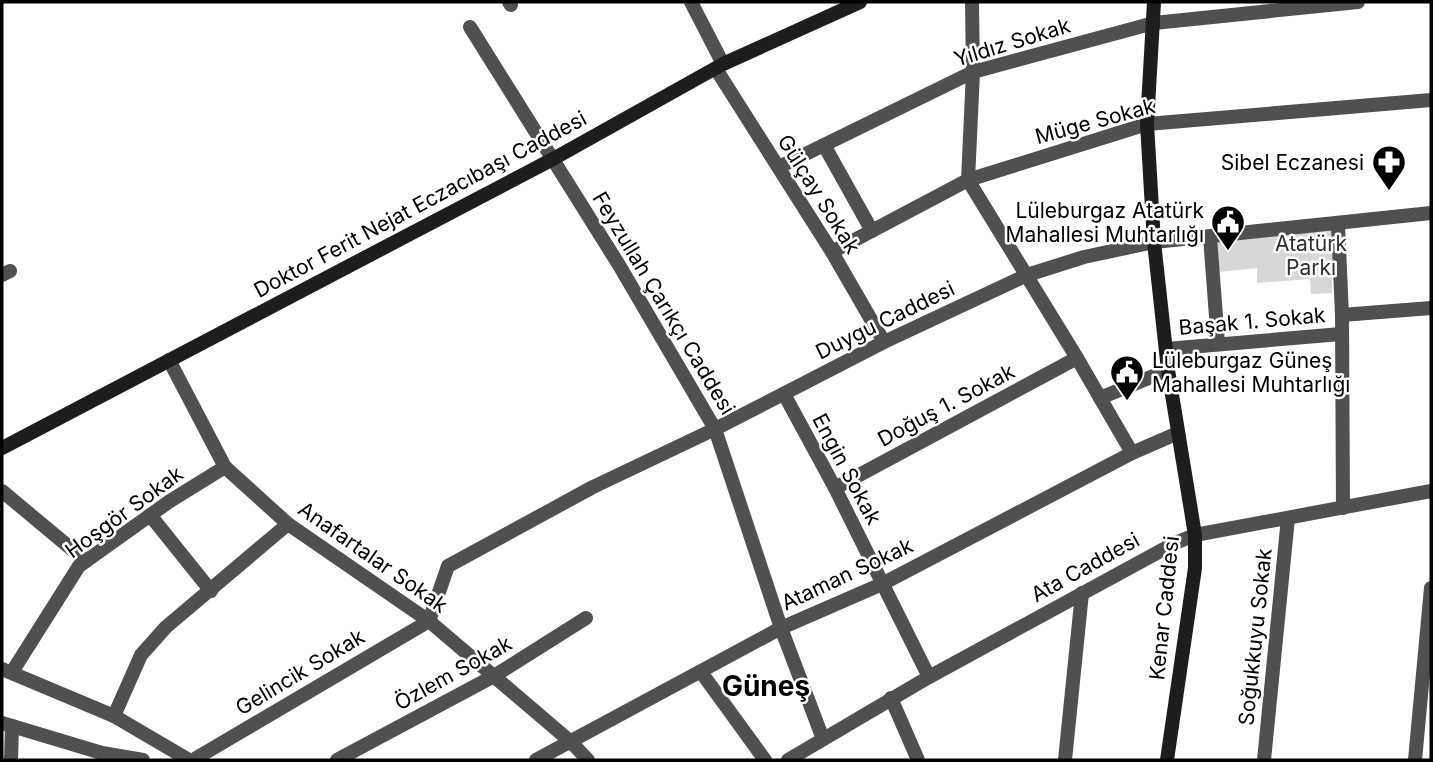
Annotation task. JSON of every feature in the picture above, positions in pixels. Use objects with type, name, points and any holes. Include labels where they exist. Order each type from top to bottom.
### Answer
[{"type":"main road","name":"Doktor Ferit Nejat Eczacıbaşı Caddesi","points":[[2,448],[553,159],[720,66],[860,2]]},
{"type":"main road","name":"Kenar Caddesi","points":[[1154,2],[1147,124],[1154,242],[1168,370],[1195,535],[1195,568],[1167,760]]},
{"type":"street","name":"Gülçay Sokak","points":[[691,2],[720,66],[884,342]]},
{"type":"street","points":[[972,2],[973,72],[968,180],[1132,453]]},
{"type":"street","name":"Yıldız Sokak","points":[[779,167],[973,72],[1154,23],[1358,2]]},
{"type":"street","name":"Feyzullah Çarıkçı Caddesi","points":[[470,27],[619,265],[715,429],[781,628],[823,739]]},
{"type":"street","name":"Müge Sokak","points":[[832,252],[968,180],[1147,124],[1431,100]]},
{"type":"street","points":[[824,145],[872,231]]},
{"type":"street","name":"Duygu Caddesi","points":[[429,621],[449,566],[593,487],[715,429],[884,342],[1027,275],[1084,257],[1154,242],[1338,225],[1431,213]]},
{"type":"street","points":[[1338,225],[1342,315],[1343,508]]},
{"type":"street","points":[[1210,237],[1218,343]]},
{"type":"street","points":[[1342,315],[1431,308]]},
{"type":"street","name":"Başak 1. Sokak","points":[[1166,349],[1341,334]]},
{"type":"street","name":"Doğuş 1. Sokak","points":[[835,488],[1077,358]]},
{"type":"street","name":"Anafartalar Sokak","points":[[169,360],[225,467],[288,524],[429,621],[571,742],[588,760]]},
{"type":"street","points":[[1100,398],[1168,370]]},
{"type":"street","name":"Engin Sokak","points":[[784,394],[835,488],[929,677]]},
{"type":"street","name":"Ataman Sokak","points":[[536,760],[781,628],[882,584],[1132,453],[1178,433]]},
{"type":"street","name":"Hoşgör Sokak","points":[[7,671],[79,566],[150,514],[225,467]]},
{"type":"street","name":"Ata Caddesi","points":[[796,758],[891,698],[1158,551],[1195,535],[1431,491]]},
{"type":"street","points":[[3,496],[86,561]]},
{"type":"street","points":[[150,514],[211,591]]},
{"type":"street","name":"Soğukkuyu Sokak","points":[[1264,760],[1288,518]]},
{"type":"street","points":[[114,716],[141,654],[166,628],[288,524]]},
{"type":"street","points":[[1415,760],[1431,588]]},
{"type":"street","points":[[1065,760],[1082,593]]},
{"type":"street","name":"Özlem Sokak","points":[[337,760],[494,676],[586,618]]},
{"type":"street","name":"Gelincik Sokak","points":[[191,760],[429,621]]},
{"type":"street","points":[[7,671],[114,716],[191,760]]},
{"type":"street","points":[[701,672],[765,760]]},
{"type":"street","points":[[891,698],[918,760]]},
{"type":"street","points":[[11,760],[7,725],[102,757],[143,760]]},
{"type":"green space","name":"Atatürk Parkı","points":[[1336,229],[1332,293],[1311,294],[1310,279],[1257,283],[1257,268],[1219,272],[1216,241]]},
{"type":"place","name":"Sibel Eczanesi","points":[[1389,192]]},
{"type":"place","name":"Lüleburgaz Atatürk Mahallesi Muhtarlığı","points":[[1228,252]]},
{"type":"place","name":"Lüleburgaz Güneş Mahallesi Muhtarlığı","points":[[1127,402]]},
{"type":"district","name":"Güneş","points":[[766,686]]}]
